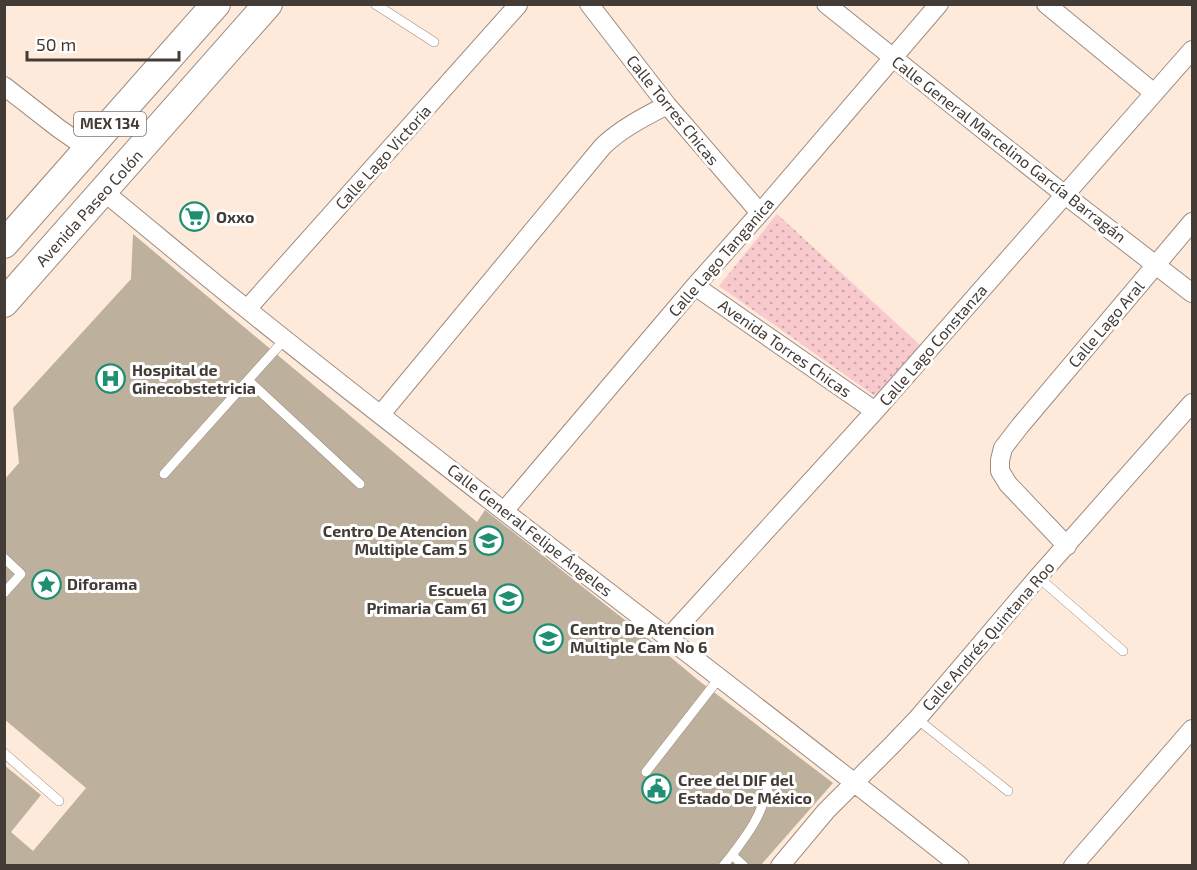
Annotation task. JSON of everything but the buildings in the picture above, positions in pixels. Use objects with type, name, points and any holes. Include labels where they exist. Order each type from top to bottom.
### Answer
[{"type":"main road","name":"MEX 134","points":[[4,244],[216,4]]},
{"type":"main road","name":"Avenida Paseo Colón","points":[[4,303],[268,4]]},
{"type":"street","name":"Calle Torres Chicas","points":[[589,4],[667,105],[760,213]]},
{"type":"street","name":"Calle General Marcelino García Barragán","points":[[826,4],[1192,293]]},
{"type":"street","name":"Calle Lago Tanganica","points":[[504,511],[939,4]]},
{"type":"street","points":[[1046,4],[1154,93]]},
{"type":"street","name":"Calle Lago Victoria","points":[[247,309],[518,5]]},
{"type":"street","name":"Calle Lago Constanza","points":[[669,637],[875,411],[1192,50]]},
{"type":"street","points":[[4,86],[88,150]]},
{"type":"street","points":[[381,414],[603,146],[630,124],[667,105]]},
{"type":"street","name":"Calle General Felipe Ángeles","points":[[104,192],[285,339],[960,866]]},
{"type":"street","name":"Calle Lago Aral","points":[[1067,546],[1008,484],[1000,471],[1000,460],[1004,448],[1192,222]]},
{"type":"street","name":"Avenida Torres Chicas","points":[[695,286],[875,411]]},
{"type":"street","name":"Calle Andrés Quintana Roo","points":[[780,866],[826,811],[917,719],[1038,576],[1192,403]]},
{"type":"street","points":[[1073,866],[1192,729]]},
{"type":"lane","points":[[375,4],[434,42]]},
{"type":"lane","points":[[164,474],[285,339]]},
{"type":"lane","points":[[248,380],[360,484]]},
{"type":"lane","points":[[4,558],[21,574],[4,593]]},
{"type":"lane","points":[[1038,576],[1123,651]]},
{"type":"lane","points":[[646,772],[720,678]]},
{"type":"lane","points":[[917,719],[1008,791]]},
{"type":"lane","points":[[4,753],[59,801]]},
{"type":"lane","points":[[723,866],[748,835],[764,804],[768,787]]},
{"type":"lane","points":[[732,855],[744,866]]},
{"type":"shaded area","points":[[777,214],[920,345],[875,396],[719,286]]},
{"type":"place","name":"Oxxo","points":[[195,217]]},
{"type":"place","name":"Hospital de Ginecobstetricia","points":[[111,379]]},
{"type":"place","name":"Centro De Atencion Multiple Cam 5","points":[[488,540]]},
{"type":"place","name":"Diforama","points":[[46,584]]},
{"type":"place","name":"Escuela Primaria Cam 61","points":[[508,599]]},
{"type":"place","name":"Centro De Atencion Multiple Cam No 6","points":[[549,638]]},
{"type":"place","name":"Cree del DIF del Estado De México","points":[[657,789]]}]
